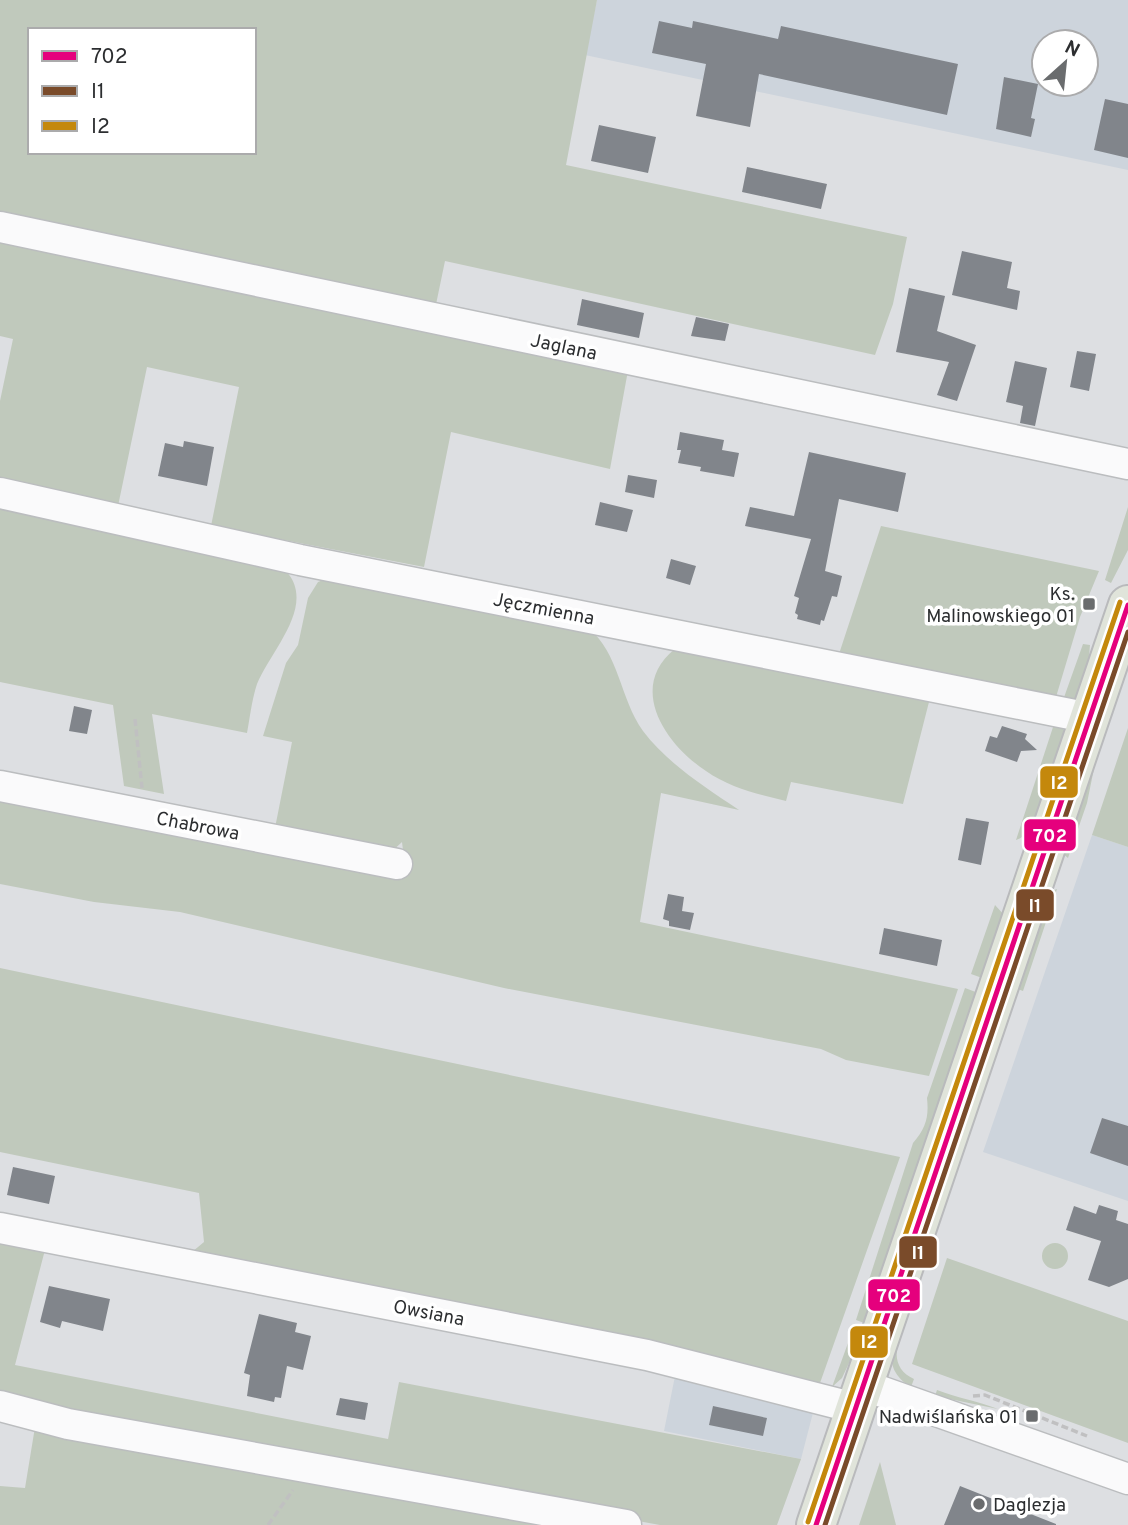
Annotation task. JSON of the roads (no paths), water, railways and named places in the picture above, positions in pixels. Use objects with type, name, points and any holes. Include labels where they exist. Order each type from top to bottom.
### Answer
[{"type":"main road","points":[[816,1525],[1128,605]]},
{"type":"street","name":"Jaglana","points":[[0,227],[1128,464]]},
{"type":"street","name":"Jęczmienna","points":[[0,493],[314,562],[1090,718]]},
{"type":"street","name":"Chabrowa","points":[[0,786],[397,864]]},
{"type":"street","name":"Owsiana","points":[[0,1228],[859,1397],[1128,1479]]},
{"type":"street","points":[[0,1406],[68,1424],[626,1525]]},
{"type":"place","name":"Ks. Malinowskiego 01","points":[[1089,604]]},
{"type":"place","name":"Nadwiślańska 01","points":[[1032,1416]]},
{"type":"place","name":"Daglezja","points":[[979,1504]]}]
